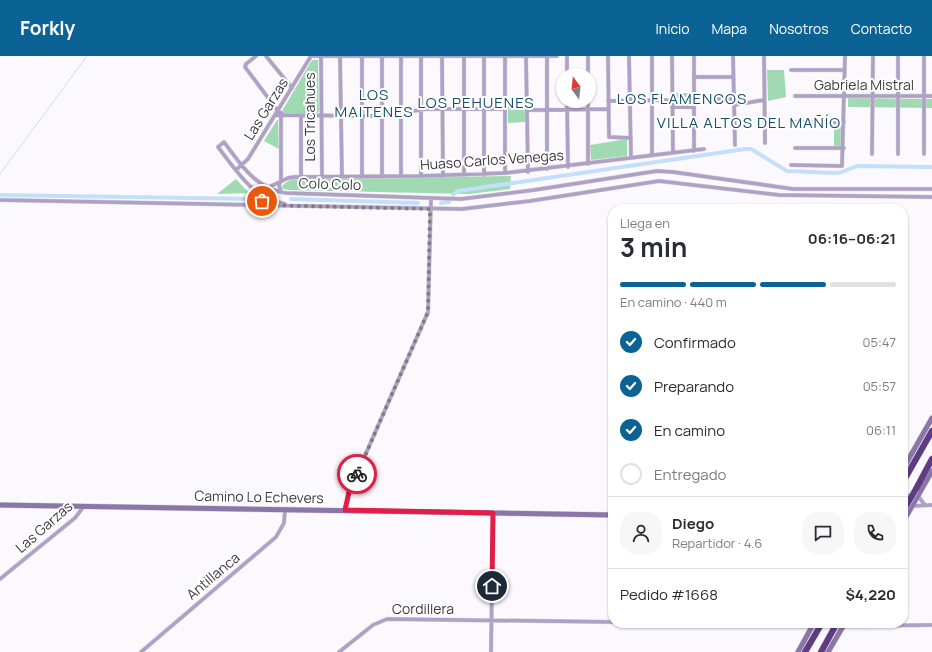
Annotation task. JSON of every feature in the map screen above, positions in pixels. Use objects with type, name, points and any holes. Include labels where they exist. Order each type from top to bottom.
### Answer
[{"type":"highway","points":[[908,473],[932,431]]},
{"type":"highway","points":[[908,501],[932,459]]},
{"type":"highway","points":[[805,652],[819,628]]},
{"type":"highway","points":[[820,652],[838,628]]},
{"type":"main road","points":[[908,460],[932,418]]},
{"type":"main road","points":[[908,512],[932,471]]},
{"type":"main road","points":[[908,496],[918,496]]},
{"type":"main road","name":"Camino Lo Echevers","points":[[0,505],[608,515]]},
{"type":"main road","points":[[798,652],[812,628]]},
{"type":"main road","points":[[828,652],[840,628]]},
{"type":"street","points":[[256,56],[246,64],[245,67],[283,116],[281,181],[279,185],[281,192]]},
{"type":"street","points":[[266,56],[292,88]]},
{"type":"street","points":[[313,56],[557,56]]},
{"type":"street","name":"Las Garzas","points":[[236,170],[242,166],[313,56]]},
{"type":"street","name":"Los Tricahues","points":[[321,56],[322,177]]},
{"type":"street","points":[[340,56],[342,177]]},
{"type":"street","points":[[362,56],[362,177]]},
{"type":"street","points":[[382,56],[382,176]]},
{"type":"street","points":[[400,56],[402,113],[401,176]]},
{"type":"street","points":[[464,56],[464,175]]},
{"type":"street","points":[[484,56],[484,175]]},
{"type":"street","points":[[505,56],[505,173]]},
{"type":"street","points":[[526,56],[528,172]]},
{"type":"street","points":[[547,56],[548,169]]},
{"type":"street","points":[[567,56],[567,68]]},
{"type":"street","points":[[588,56],[588,68]]},
{"type":"street","points":[[608,56],[609,137],[630,138]]},
{"type":"street","points":[[630,56],[631,158]]},
{"type":"street","points":[[652,56],[652,156]]},
{"type":"street","points":[[672,56],[673,153]]},
{"type":"street","points":[[694,56],[694,151]]},
{"type":"street","points":[[733,56],[735,145]]},
{"type":"street","points":[[764,56],[765,143]]},
{"type":"street","points":[[791,165],[842,166],[844,148],[845,56]]},
{"type":"street","points":[[872,154],[873,56]]},
{"type":"street","points":[[898,56],[898,154]]},
{"type":"street","points":[[924,56],[924,154]]},
{"type":"street","points":[[421,57],[421,176]]},
{"type":"street","points":[[442,57],[443,176]]},
{"type":"street","points":[[791,70],[844,70]]},
{"type":"street","points":[[694,77],[733,77]]},
{"type":"street","name":"Gabriela Mistral","points":[[795,96],[932,96]]},
{"type":"street","points":[[694,98],[734,98]]},
{"type":"street","points":[[608,100],[672,100]]},
{"type":"street","points":[[734,105],[764,100]]},
{"type":"street","points":[[505,101],[526,101]]},
{"type":"street","points":[[672,107],[694,107]]},
{"type":"street","points":[[275,116],[382,116],[421,110],[505,108]]},
{"type":"street","points":[[588,109],[588,164]]},
{"type":"street","points":[[527,110],[608,109]]},
{"type":"street","points":[[568,110],[568,167]]},
{"type":"street","points":[[301,116],[301,176]]},
{"type":"street","points":[[794,122],[844,122]]},
{"type":"street","name":"Colo Colo","points":[[292,206],[274,202],[249,186],[218,147],[224,142],[253,178],[267,188],[281,192],[431,199],[485,197],[656,171],[673,172],[774,188],[932,189]]},
{"type":"street","points":[[795,148],[844,148]]},
{"type":"street","name":"Huaso Carlos Venegas","points":[[267,188],[289,178],[301,176],[362,177],[484,175],[528,172],[704,149]]},
{"type":"street","points":[[726,188],[727,180]]},
{"type":"street","name":"Colo Colo","points":[[0,200],[462,209],[538,200],[659,181],[726,188],[779,196],[932,197]]},
{"type":"street","points":[[733,189],[734,181]]},
{"type":"street","points":[[826,197],[827,192],[830,189]]},
{"type":"street","points":[[536,190],[538,200]]},
{"type":"street","points":[[529,191],[530,201]]},
{"type":"street","points":[[260,205],[261,195]]},
{"type":"street","points":[[345,510],[349,492],[428,312],[431,199]]},
{"type":"street","points":[[918,496],[925,505]]},
{"type":"street","points":[[911,507],[932,505]]},
{"type":"street","name":"Las Garzas","points":[[0,579],[75,518],[84,506]]},
{"type":"street","name":"Antillanca","points":[[141,652],[276,537],[284,523],[285,509]]},
{"type":"street","points":[[491,652],[493,513]]},
{"type":"street","name":"Cordillera","points":[[339,652],[370,627],[383,620],[608,622]]},
{"type":"street","points":[[908,625],[932,625]]},
{"type":"green space","points":[[312,60],[318,60],[319,111],[317,113],[284,113],[282,111]]},
{"type":"green space","points":[[767,70],[784,70],[786,97],[768,101]]},
{"type":"green space","points":[[674,93],[690,93],[691,105],[674,105]]},
{"type":"green space","points":[[848,98],[932,99],[932,108],[848,107]]},
{"type":"green space","points":[[508,105],[525,105],[525,122],[508,123]]},
{"type":"green space","points":[[278,120],[279,149],[264,141]]},
{"type":"green space","points":[[834,125],[841,125],[841,146],[834,146]]},
{"type":"green space","points":[[627,139],[627,156],[591,160],[590,145]]},
{"type":"green space","points":[[511,176],[510,189],[469,194],[288,190],[283,189],[282,186],[292,179]]},
{"type":"green space","points":[[236,179],[249,193],[217,194]]},
{"type":"waterway","points":[[0,174],[87,56]]},
{"type":"waterway","points":[[453,195],[458,191],[745,149],[751,149],[787,171],[836,173],[857,166],[932,167]]},
{"type":"waterway","points":[[0,195],[257,199]]},
{"type":"waterway","points":[[291,199],[418,203]]},
{"type":"waterway","points":[[441,203],[449,202]]},
{"type":"way so far","points":[[262,201],[260,205],[430,209],[428,312],[357,474]]},
{"type":"district","name":"LOS FLAMENCOS","points":[[682,99]]},
{"type":"district","name":"LOS PEHUENES","points":[[476,103]]},
{"type":"district","name":"LOS MAITENES","points":[[374,104]]},
{"type":"district","name":"VILLA ALTOS DEL MAÑÍO","points":[[749,123]]},
{"type":"route","points":[[357,474],[349,492],[345,510],[493,513],[492,586]]}]
